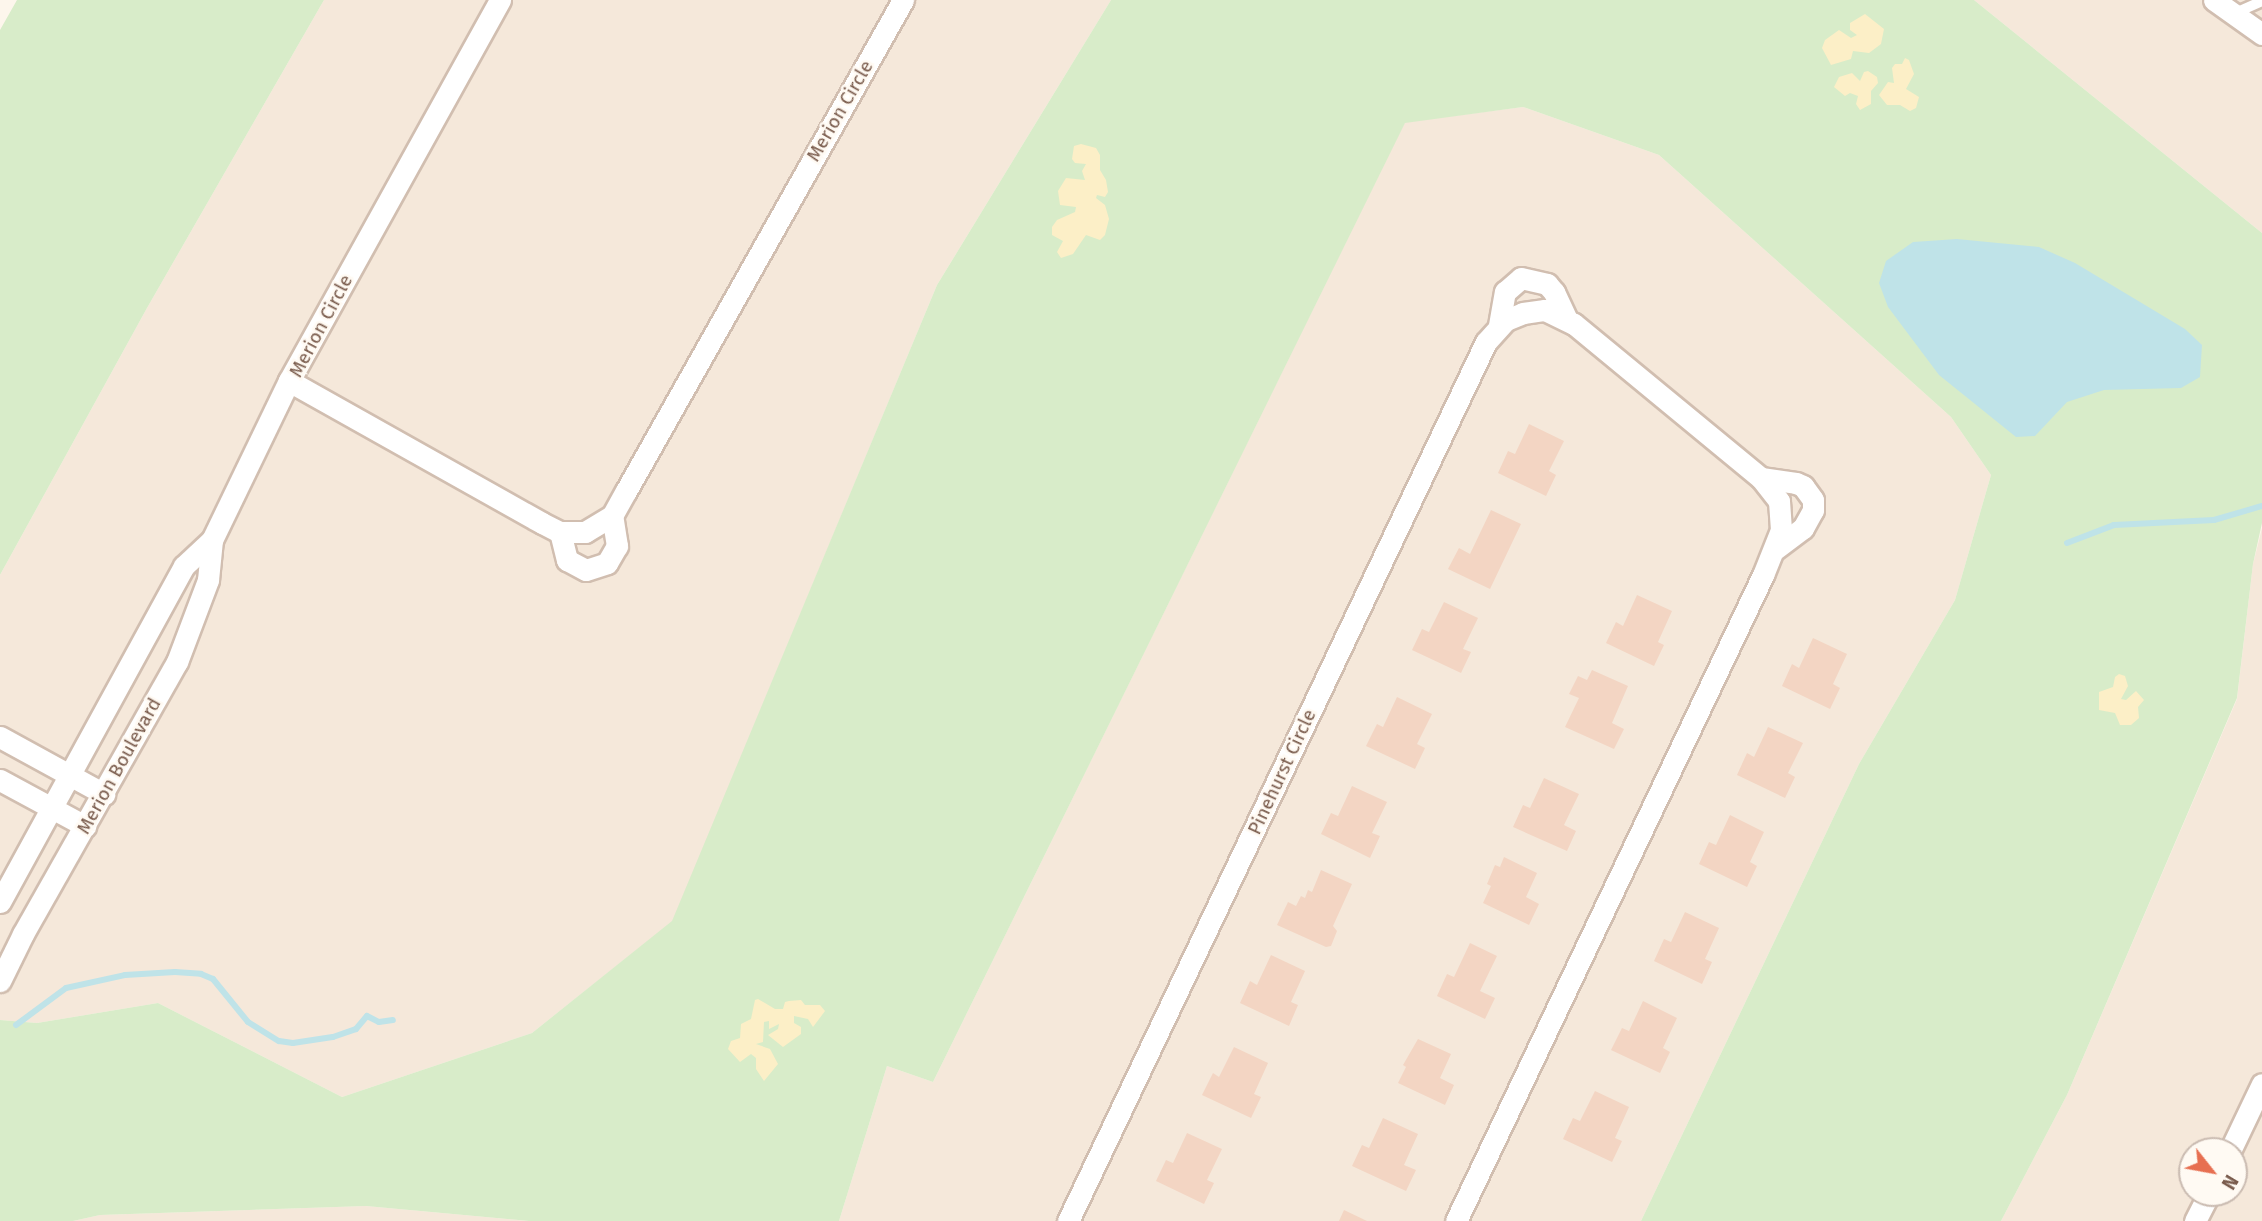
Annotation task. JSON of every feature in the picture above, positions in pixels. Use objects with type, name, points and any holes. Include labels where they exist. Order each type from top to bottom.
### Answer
[{"type":"street","name":"Merion Circle","points":[[500,0],[289,382],[561,531]]},
{"type":"street","name":"Merion Circle","points":[[612,516],[903,0]]},
{"type":"street","points":[[2214,0],[2262,34]]},
{"type":"street","name":"Pinehurst Circle","points":[[1499,325],[1505,292],[1521,278],[1546,284],[1554,292],[1566,318]]},
{"type":"street","name":"Pinehurst Circle","points":[[1068,1221],[1486,342],[1499,325],[1514,316],[1545,310],[1566,318],[1761,478],[1774,493],[1781,511],[1781,530],[1775,549],[1456,1221]]},
{"type":"street","name":"Merion Boulevard","points":[[0,981],[23,933],[177,662],[208,580],[212,540],[289,382]]},
{"type":"street","name":"Pinehurst Circle","points":[[1761,478],[1803,486],[1813,500],[1813,510],[1803,528],[1775,549]]},
{"type":"street","points":[[612,516],[617,546],[607,563],[586,570],[567,560],[561,531],[585,532],[612,516]]},
{"type":"street","name":"Merion Boulevard","points":[[0,902],[184,566],[212,540]]},
{"type":"street","points":[[0,737],[104,794]]},
{"type":"street","points":[[0,780],[85,826]]},
{"type":"street","points":[[2237,1137],[2262,1084]]},
{"type":"lane","points":[[2233,13],[2262,1]]},
{"type":"shaded area","points":[[324,0],[1111,0],[937,285],[673,921],[532,1033],[342,1097],[158,1003],[37,1023],[0,1020],[0,575],[147,308]]},
{"type":"shaded area","points":[[1974,0],[2262,0],[2262,233]]},
{"type":"shaded area","points":[[1523,107],[1659,155],[1951,417],[1991,475],[1955,600],[1859,764],[1641,1221],[839,1221],[887,1066],[933,1082],[1405,122]]},
{"type":"shaded area","points":[[2262,528],[2262,1221],[2001,1221],[2067,1095],[2237,699],[2253,564]]},
{"type":"shaded area","points":[[366,1206],[529,1221],[73,1221],[100,1215]]},
{"type":"green space","points":[[17,0],[324,0],[147,308],[0,575],[0,30]]},
{"type":"green space","points":[[1111,0],[1974,0],[2262,233],[2262,523],[2253,564],[2237,698],[2067,1095],[2001,1221],[1641,1221],[1859,764],[1955,600],[1991,475],[1951,417],[1659,155],[1523,107],[1405,123],[933,1082],[887,1066],[839,1221],[529,1221],[366,1206],[100,1215],[73,1221],[0,1221],[0,1020],[37,1023],[158,1003],[342,1097],[532,1033],[672,921],[937,285]]},
{"type":"sand","points":[[1865,14],[1884,29],[1881,44],[1869,53],[1853,51],[1851,59],[1831,65],[1822,48],[1825,40],[1839,30],[1851,38],[1857,35],[1850,30],[1850,23]]},
{"type":"sand","points":[[1905,58],[1909,60],[1914,74],[1906,89],[1919,97],[1916,108],[1910,111],[1900,105],[1887,105],[1879,95],[1888,82],[1894,83],[1892,68],[1895,64],[1902,64]]},
{"type":"sand","points":[[1868,71],[1877,77],[1878,83],[1871,91],[1871,104],[1860,110],[1856,104],[1858,96],[1850,93],[1845,96],[1834,87],[1839,77],[1852,73],[1860,81],[1864,72]]},
{"type":"sand","points":[[1081,144],[1096,148],[1100,155],[1100,170],[1106,180],[1108,192],[1105,197],[1097,195],[1096,198],[1105,205],[1109,219],[1105,235],[1100,240],[1086,235],[1073,254],[1061,258],[1057,252],[1063,241],[1052,235],[1052,227],[1057,220],[1075,212],[1076,207],[1060,205],[1058,191],[1066,178],[1085,180],[1082,171],[1086,164],[1075,163],[1072,159],[1074,146]]},
{"type":"sand","points":[[2119,674],[2125,676],[2128,686],[2121,699],[2126,700],[2136,691],[2144,700],[2138,707],[2139,718],[2131,725],[2120,725],[2115,713],[2099,710],[2099,692],[2113,687],[2115,677]]},
{"type":"sand","points":[[758,999],[775,1009],[783,1009],[785,1002],[801,1000],[805,1005],[820,1005],[825,1011],[813,1027],[808,1019],[794,1016],[794,1023],[801,1027],[801,1034],[783,1047],[768,1035],[778,1029],[779,1024],[769,1029],[769,1021],[764,1022],[763,1042],[756,1044],[770,1049],[778,1064],[764,1081],[756,1069],[756,1058],[751,1054],[740,1062],[728,1049],[731,1041],[740,1038],[741,1024],[751,1019],[755,1000]]},
{"type":"water","points":[[1957,239],[2039,247],[2075,263],[2185,329],[2202,345],[2200,377],[2181,388],[2104,390],[2067,402],[2035,436],[2016,437],[1939,375],[1888,307],[1879,283],[1886,261],[1913,242]]},
{"type":"building","points":[[1529,424],[1564,441],[1549,471],[1556,475],[1546,496],[1498,473],[1508,451],[1515,454]]},
{"type":"building","points":[[1491,510],[1521,524],[1490,589],[1448,569],[1459,548],[1470,554]]},
{"type":"building","points":[[1637,595],[1672,611],[1658,642],[1664,645],[1654,666],[1606,643],[1616,622],[1623,626]]},
{"type":"building","points":[[1444,602],[1478,618],[1463,649],[1471,652],[1461,673],[1412,650],[1422,629],[1429,632]]},
{"type":"building","points":[[1813,638],[1847,654],[1833,684],[1840,688],[1830,709],[1782,686],[1792,664],[1799,668]]},
{"type":"building","points":[[1592,670],[1628,686],[1612,723],[1624,729],[1614,749],[1565,727],[1579,698],[1569,694],[1578,676],[1587,680]]},
{"type":"building","points":[[1397,697],[1432,714],[1417,744],[1425,748],[1415,769],[1366,746],[1377,724],[1383,727]]},
{"type":"building","points":[[1768,727],[1803,743],[1788,773],[1795,777],[1785,798],[1737,775],[1747,753],[1754,757]]},
{"type":"building","points":[[1544,778],[1579,794],[1564,825],[1576,831],[1567,851],[1513,827],[1523,805],[1530,808]]},
{"type":"building","points":[[1352,786],[1387,802],[1372,833],[1380,836],[1370,858],[1321,834],[1331,813],[1338,816]]},
{"type":"building","points":[[1730,815],[1764,832],[1750,862],[1757,866],[1747,887],[1699,864],[1709,842],[1716,845]]},
{"type":"building","points":[[1504,857],[1537,873],[1526,897],[1539,904],[1529,925],[1483,903],[1491,886],[1487,884],[1495,865],[1500,867]]},
{"type":"building","points":[[1321,870],[1352,884],[1333,926],[1337,931],[1331,946],[1326,947],[1277,925],[1288,902],[1296,906],[1301,896],[1305,898],[1308,890],[1312,892]]},
{"type":"building","points":[[1685,912],[1719,928],[1705,959],[1712,962],[1702,984],[1654,961],[1664,939],[1671,942]]},
{"type":"building","points":[[1470,943],[1497,956],[1480,991],[1495,998],[1485,1019],[1437,996],[1447,974],[1454,977]]},
{"type":"building","points":[[1271,955],[1305,971],[1291,1002],[1298,1005],[1289,1026],[1240,1003],[1250,981],[1257,985]]},
{"type":"building","points":[[1643,1001],[1677,1018],[1663,1048],[1670,1052],[1660,1073],[1611,1050],[1622,1028],[1629,1031]]},
{"type":"building","points":[[1418,1039],[1451,1054],[1440,1078],[1454,1085],[1445,1105],[1398,1083],[1406,1067],[1403,1065]]},
{"type":"building","points":[[1234,1047],[1268,1063],[1254,1094],[1261,1097],[1251,1118],[1202,1095],[1213,1073],[1219,1077]]},
{"type":"building","points":[[1595,1091],[1629,1107],[1615,1138],[1622,1141],[1612,1162],[1563,1139],[1573,1118],[1580,1121]]},
{"type":"building","points":[[1383,1118],[1418,1134],[1404,1165],[1416,1170],[1406,1191],[1352,1166],[1362,1145],[1369,1148]]},
{"type":"building","points":[[1187,1133],[1222,1149],[1207,1180],[1214,1183],[1204,1204],[1156,1181],[1166,1160],[1173,1163]]},
{"type":"building","points":[[1344,1210],[1367,1221],[1339,1221]]},
{"type":"waterway","points":[[2067,543],[2114,525],[2214,520],[2262,506]]},
{"type":"waterway","points":[[16,1025],[66,988],[125,975],[175,972],[201,974],[213,979],[248,1022],[279,1041],[293,1043],[333,1037],[356,1029],[367,1016],[379,1022],[393,1020]]}]
